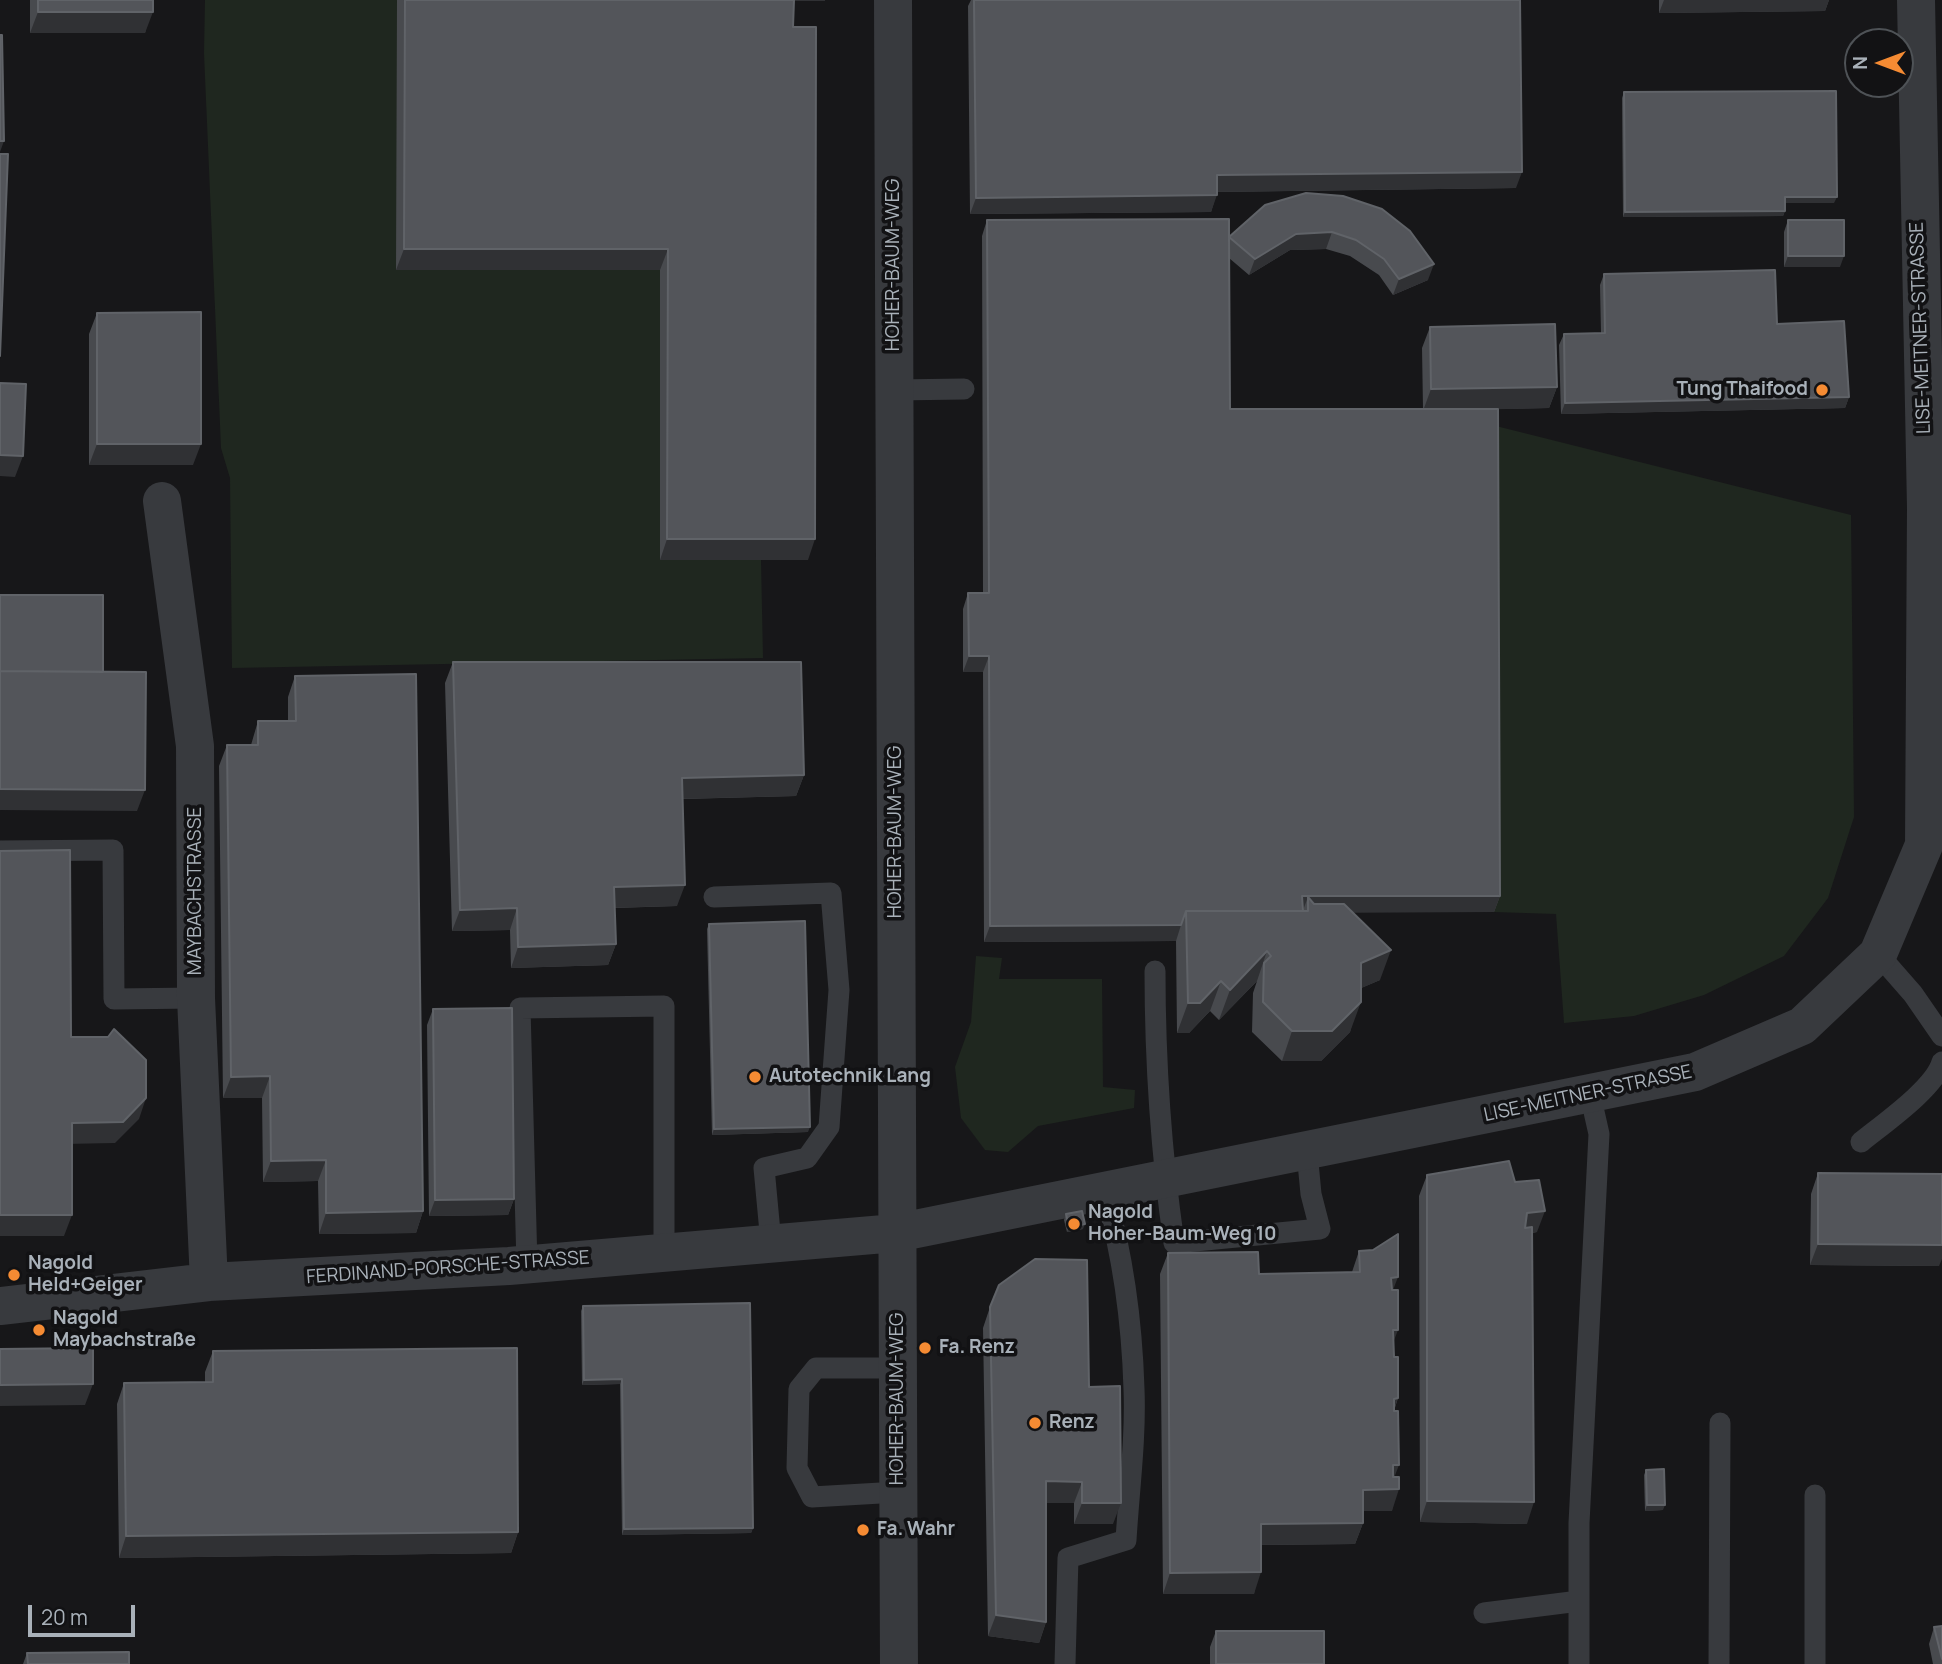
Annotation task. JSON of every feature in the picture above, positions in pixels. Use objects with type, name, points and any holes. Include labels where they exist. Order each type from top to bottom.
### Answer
[{"type":"street","name":"HOHER-BAUM-WEG","points":[[893,0],[900,1664]]},
{"type":"street","name":"LISE-MEITNER-STRASSE","points":[[897,1233],[1695,1072],[1802,1026],[1878,954],[1924,845],[1926,508],[1916,0]]},
{"type":"street","name":"MAYBACHSTRASSE","points":[[162,501],[195,746],[196,998],[209,1282]]},
{"type":"street","name":"FERDINAND-PORSCHE-STRASSE","points":[[0,1306],[209,1282],[527,1265],[897,1233]]},
{"type":"lane","points":[[895,390],[964,389]]},
{"type":"lane","points":[[0,851],[113,850],[114,999],[196,998]]},
{"type":"lane","points":[[714,897],[831,893],[839,990],[829,1127],[807,1158],[764,1168],[771,1243]]},
{"type":"lane","points":[[1878,954],[1913,994],[1942,1036]]},
{"type":"lane","points":[[1155,971],[1155,1055],[1164,1180],[1174,1243],[1320,1229],[1311,1194],[1307,1152]]},
{"type":"lane","points":[[527,1265],[520,1008],[664,1006],[664,1253]]},
{"type":"lane","points":[[1861,1142],[1911,1100],[1940,1070],[1942,1062]]},
{"type":"lane","points":[[1579,1664],[1579,1523],[1599,1134],[1590,1094]]},
{"type":"lane","points":[[1065,1664],[1068,1558],[1126,1540],[1135,1391],[1127,1300],[1117,1233],[1105,1192]]},
{"type":"lane","points":[[897,1368],[816,1368],[799,1389],[797,1468],[812,1497],[898,1492]]},
{"type":"lane","points":[[1719,1664],[1720,1423]]},
{"type":"lane","points":[[1815,1495],[1815,1664]]},
{"type":"lane","points":[[1484,1612],[1579,1601]]},
{"type":"shaded area","points":[[205,0],[397,0],[397,270],[660,270],[660,560],[761,560],[763,658],[232,668],[230,478],[221,448],[204,53]]},
{"type":"shaded area","points":[[1492,425],[1851,515],[1854,817],[1828,898],[1784,956],[1704,995],[1634,1016],[1564,1023],[1556,914],[1494,912]]},
{"type":"shaded area","points":[[976,956],[1002,958],[999,979],[1102,979],[1103,1087],[1135,1090],[1134,1108],[1038,1126],[1008,1152],[985,1150],[961,1118],[955,1067],[971,1022]]},
{"type":"building","points":[[38,0],[153,0],[153,12],[38,12]]},
{"type":"building","points":[[405,0],[794,0],[793,27],[816,27],[815,539],[667,539],[668,249],[404,249]]},
{"type":"building","points":[[974,0],[1520,0],[1522,172],[1217,175],[1217,195],[976,198]]},
{"type":"building","points":[[2,35],[4,141],[0,141]]},
{"type":"building","points":[[1836,91],[1837,197],[1785,197],[1785,211],[1625,212],[1624,92]]},
{"type":"building","points":[[0,154],[8,154],[0,356]]},
{"type":"building","points":[[1306,193],[1343,196],[1382,209],[1410,231],[1434,264],[1399,279],[1384,259],[1356,240],[1332,232],[1296,234],[1255,259],[1229,237],[1265,205]]},
{"type":"building","points":[[1229,219],[1230,409],[1498,409],[1500,896],[1302,896],[1303,911],[1186,911],[1181,925],[990,926],[989,656],[969,656],[968,593],[989,593],[987,220]]},
{"type":"building","points":[[1788,220],[1844,220],[1844,256],[1788,256]]},
{"type":"building","points":[[1775,270],[1777,324],[1844,321],[1849,397],[1565,403],[1564,334],[1605,333],[1604,274]]},
{"type":"building","points":[[201,312],[201,444],[97,444],[97,313]]},
{"type":"building","points":[[1555,324],[1557,387],[1431,389],[1430,327]]},
{"type":"building","points":[[0,383],[26,384],[23,456],[0,455]]},
{"type":"building","points":[[0,595],[103,595],[103,672],[0,671]]},
{"type":"building","points":[[453,662],[801,662],[804,775],[682,778],[685,885],[614,887],[616,944],[518,947],[517,908],[460,910]]},
{"type":"building","points":[[0,671],[146,672],[145,790],[0,789]]},
{"type":"building","points":[[416,674],[423,1211],[326,1213],[326,1160],[271,1161],[270,1076],[231,1077],[227,745],[258,745],[258,721],[296,721],[295,676]]},
{"type":"building","points":[[70,850],[71,1037],[108,1037],[114,1029],[146,1060],[146,1098],[123,1122],[72,1123],[72,1215],[0,1215],[0,851]]},
{"type":"building","points":[[1308,897],[1314,904],[1344,904],[1391,950],[1361,963],[1361,1002],[1332,1031],[1292,1031],[1263,1002],[1264,963],[1271,956],[1267,951],[1230,990],[1221,981],[1200,1003],[1188,1003],[1186,911],[1308,911]]},
{"type":"building","points":[[805,921],[810,1127],[714,1129],[709,924]]},
{"type":"building","points":[[512,1008],[514,1199],[435,1200],[433,1009]]},
{"type":"building","points":[[1509,1161],[1515,1182],[1539,1180],[1545,1211],[1527,1213],[1525,1228],[1532,1227],[1534,1502],[1427,1501],[1427,1175]]},
{"type":"building","points":[[1818,1173],[1942,1174],[1942,1245],[1818,1244]]},
{"type":"building","points":[[1082,1211],[1085,1224],[1069,1227],[1066,1214]]},
{"type":"building","points":[[1398,1234],[1398,1277],[1391,1278],[1392,1290],[1398,1290],[1398,1330],[1393,1330],[1394,1357],[1398,1357],[1398,1398],[1394,1399],[1394,1411],[1398,1411],[1399,1465],[1393,1465],[1393,1477],[1399,1477],[1399,1489],[1363,1490],[1363,1523],[1261,1524],[1261,1572],[1170,1573],[1168,1253],[1258,1252],[1259,1274],[1360,1272],[1359,1251],[1373,1250]]},
{"type":"building","points":[[1035,1259],[1087,1260],[1089,1387],[1120,1386],[1121,1503],[1082,1503],[1082,1482],[1046,1481],[1046,1622],[996,1615],[990,1307],[999,1285]]},
{"type":"building","points":[[750,1303],[753,1528],[624,1529],[622,1379],[584,1380],[583,1306]]},
{"type":"building","points":[[93,1348],[93,1384],[0,1385],[0,1349]]},
{"type":"building","points":[[517,1348],[518,1532],[126,1536],[124,1383],[213,1382],[213,1351]]},
{"type":"building","points":[[1664,1469],[1665,1505],[1647,1505],[1646,1470]]},
{"type":"building","points":[[1942,1626],[1942,1659],[1934,1627]]},
{"type":"building","points":[[1216,1631],[1324,1631],[1324,1664],[1216,1664]]},
{"type":"building","points":[[129,1652],[129,1664],[28,1664],[27,1653]]},
{"type":"place","name":"Tung Thaifood","points":[[1822,390]]},
{"type":"place","name":"Autotechnik Lang","points":[[755,1077]]},
{"type":"place","name":"Nagold Hoher-Baum-Weg 10","points":[[1074,1224]]},
{"type":"place","name":"Nagold Held+Geiger","points":[[14,1275]]},
{"type":"place","name":"Nagold Maybachstraße","points":[[39,1330]]},
{"type":"place","name":"Fa. Renz","points":[[925,1348]]},
{"type":"place","name":"Renz","points":[[1035,1423]]},
{"type":"place","name":"Fa. Wahr","points":[[863,1530]]}]
